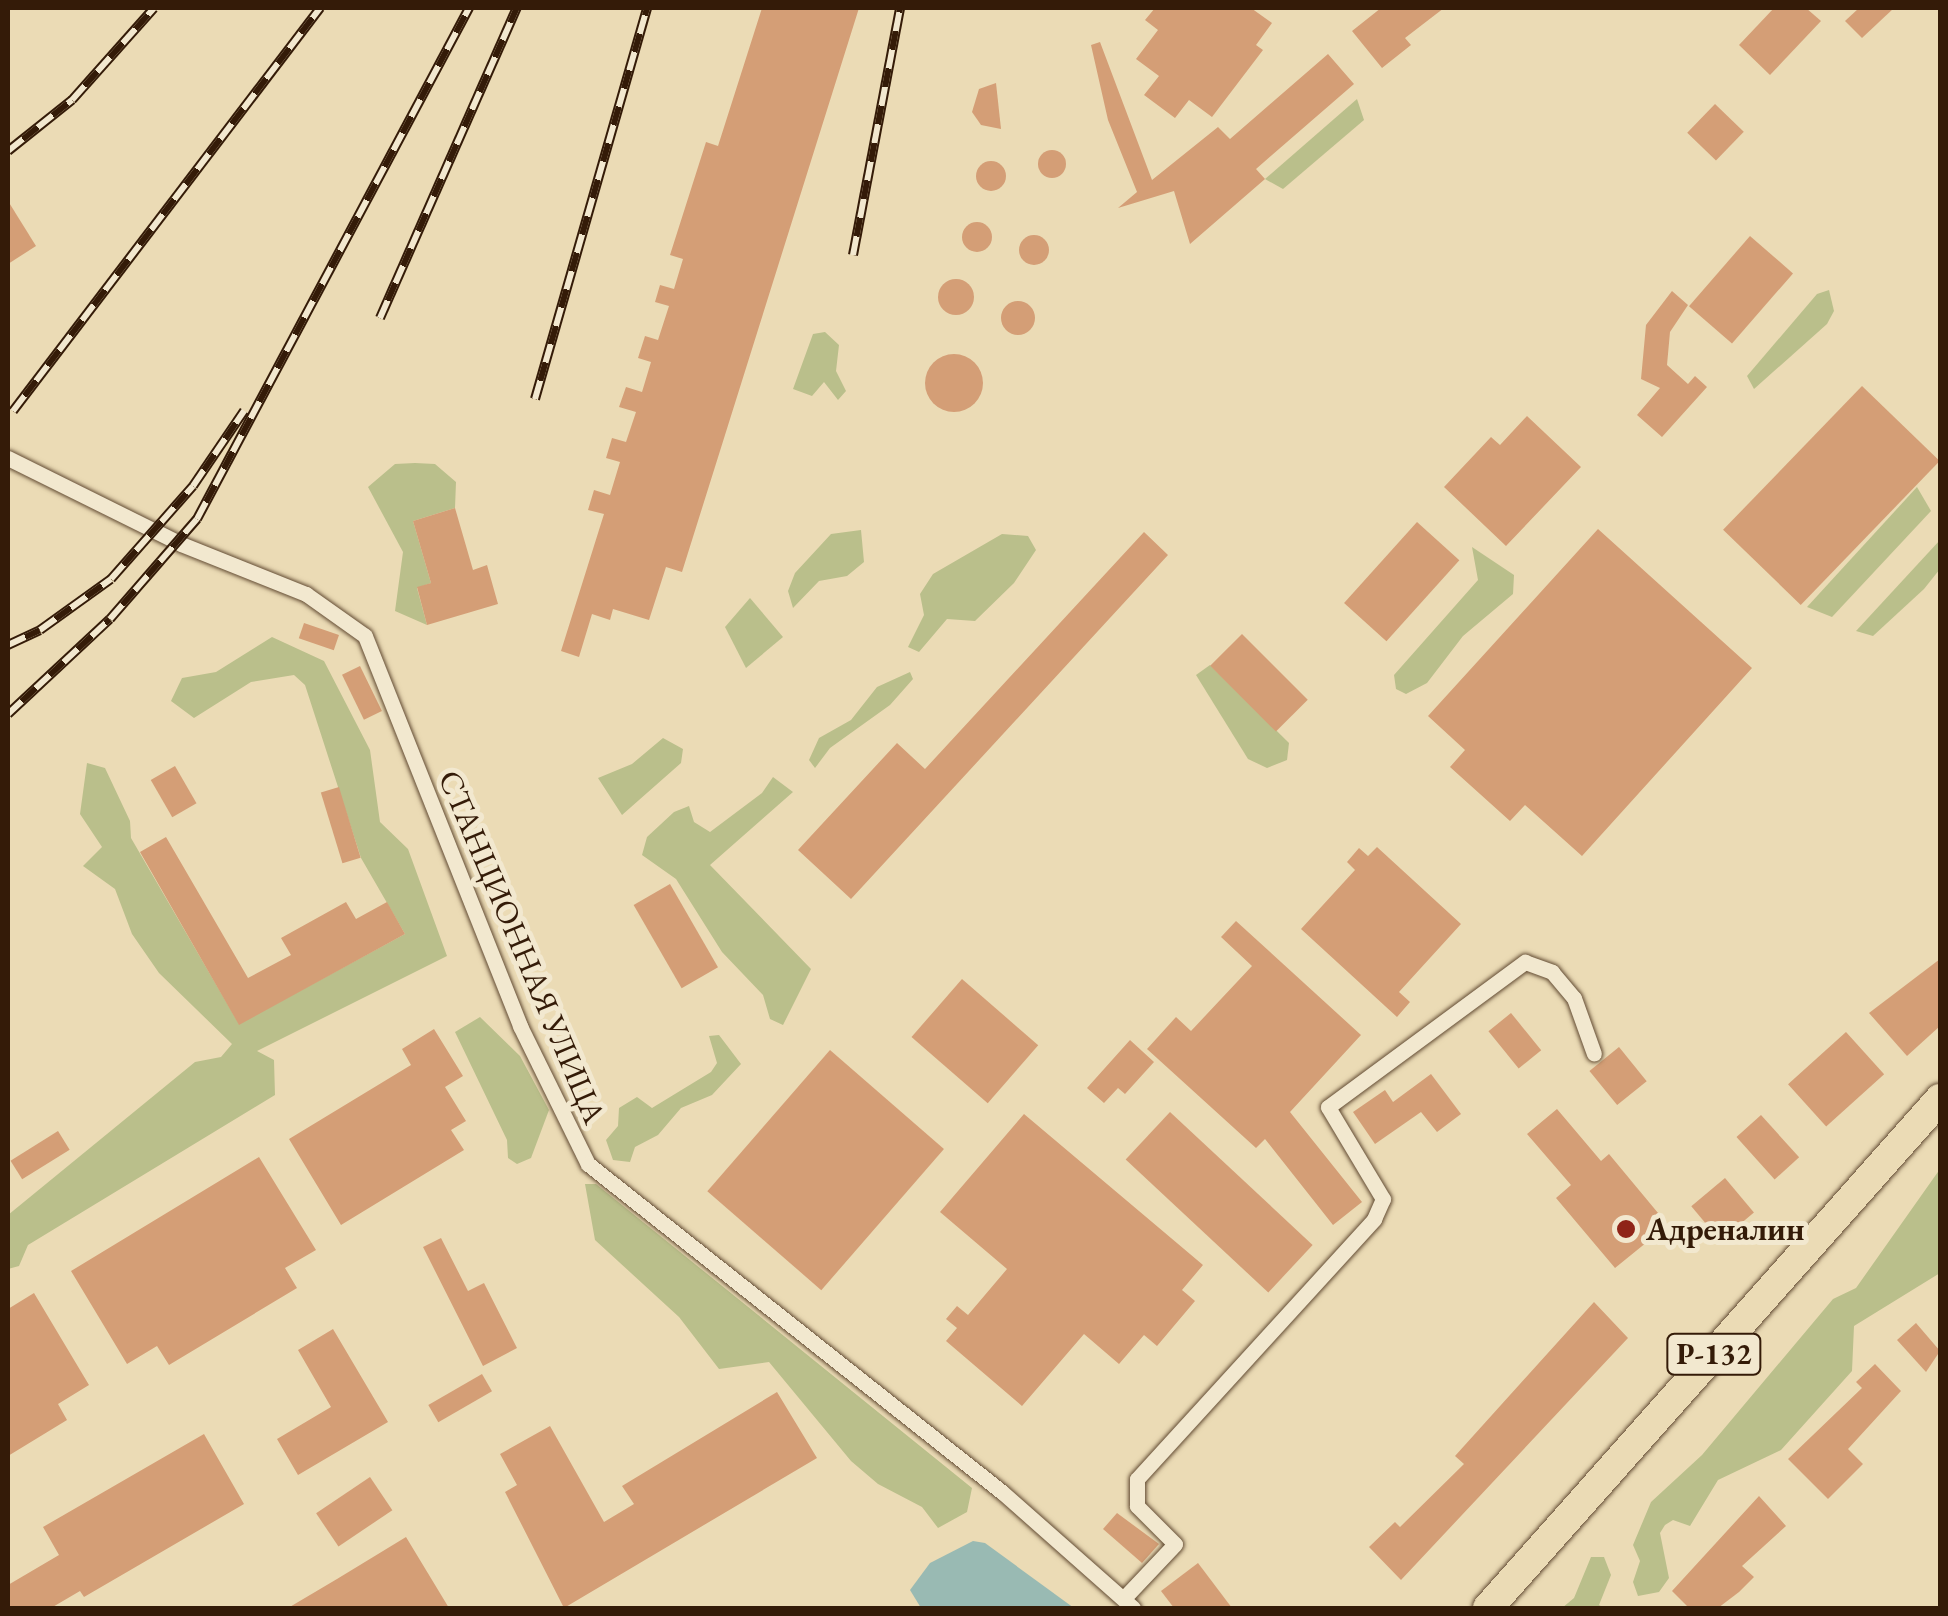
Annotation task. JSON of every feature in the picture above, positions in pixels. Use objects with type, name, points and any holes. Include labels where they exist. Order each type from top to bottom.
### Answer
[{"type":"highway","name":"Р-132","points":[[1488,1608],[1940,1100]]},
{"type":"street","name":"СТАНЦИОННАЯ УЛИЦА","points":[[8,458],[181,544],[306,594],[366,636],[520,1026],[588,1164],[1002,1492],[1128,1603]]},
{"type":"street","points":[[1128,1603],[1175,1544],[1137,1506],[1137,1479],[1374,1219],[1383,1199],[1328,1107],[1525,962],[1552,972],[1574,998],[1594,1054]]},
{"type":"green space","points":[[1357,99],[1364,120],[1283,189],[1265,179]]},
{"type":"green space","points":[[1829,290],[1834,311],[1827,324],[1754,389],[1747,376],[1817,294]]},
{"type":"green space","points":[[825,332],[839,345],[836,371],[846,391],[838,400],[824,382],[812,396],[793,389],[813,334]]},
{"type":"green space","points":[[395,464],[435,464],[456,482],[455,508],[413,521],[431,583],[417,588],[427,625],[395,611],[403,552],[368,487]]},
{"type":"green space","points":[[1917,487],[1931,511],[1832,617],[1807,607]]},
{"type":"green space","points":[[861,530],[864,562],[847,576],[819,581],[793,608],[788,591],[795,573],[831,534]]},
{"type":"green space","points":[[1002,534],[1028,536],[1036,550],[1014,583],[975,621],[947,619],[919,652],[908,647],[924,615],[920,594],[933,574]]},
{"type":"green space","points":[[1940,540],[1940,569],[1924,589],[1873,636],[1856,631]]},
{"type":"green space","points":[[1472,547],[1514,575],[1513,594],[1463,636],[1427,683],[1406,694],[1396,689],[1394,675],[1478,580]]},
{"type":"green space","points":[[750,598],[783,637],[746,668],[725,627]]},
{"type":"green space","points":[[272,637],[324,661],[370,750],[380,822],[408,849],[447,956],[257,1051],[274,1060],[275,1095],[28,1245],[19,1266],[8,1269],[8,1215],[195,1062],[221,1057],[232,1044],[159,973],[132,934],[115,889],[83,866],[102,847],[80,814],[87,763],[105,768],[130,821],[131,838],[239,1024],[405,934],[361,858],[305,685],[294,675],[251,682],[194,718],[171,701],[182,678],[216,672]]},
{"type":"green space","points":[[1210,665],[1289,743],[1287,760],[1267,768],[1248,759],[1196,675]]},
{"type":"green space","points":[[910,672],[913,679],[890,705],[830,748],[815,768],[809,760],[819,738],[851,720],[877,687]]},
{"type":"green space","points":[[663,738],[683,749],[681,763],[622,815],[598,778],[632,764]]},
{"type":"green space","points":[[773,777],[793,792],[710,865],[811,969],[783,1025],[770,1019],[763,995],[722,952],[676,879],[642,855],[647,837],[674,812],[689,806],[694,822],[710,832],[762,793]]},
{"type":"green space","points":[[480,1017],[520,1056],[549,1110],[531,1158],[517,1164],[508,1158],[507,1140],[455,1032]]},
{"type":"green space","points":[[719,1035],[741,1064],[712,1095],[681,1108],[658,1135],[635,1147],[630,1162],[613,1160],[606,1140],[618,1126],[619,1108],[637,1097],[652,1108],[711,1072],[717,1063],[709,1036]]},
{"type":"green space","points":[[1940,1169],[1940,1273],[1854,1326],[1852,1371],[1781,1450],[1718,1480],[1690,1526],[1673,1520],[1665,1525],[1660,1533],[1669,1578],[1659,1592],[1638,1596],[1633,1582],[1640,1561],[1633,1545],[1651,1502],[1702,1455],[1833,1299],[1856,1288]]},
{"type":"green space","points":[[585,1184],[596,1184],[972,1488],[967,1512],[938,1528],[922,1507],[878,1484],[851,1461],[769,1362],[719,1369],[679,1317],[595,1240]]},
{"type":"green space","points":[[1591,1557],[1604,1557],[1611,1575],[1599,1605],[1604,1608],[1562,1608],[1574,1598]]},
{"type":"water","points":[[973,1541],[985,1543],[1074,1608],[921,1608],[910,1590],[930,1563]]},
{"type":"building","points":[[762,8],[859,8],[682,572],[666,567],[649,620],[613,609],[610,620],[592,614],[579,657],[561,651],[604,514],[588,510],[594,490],[610,495],[620,462],[606,458],[612,438],[626,442],[636,412],[619,407],[626,387],[642,392],[651,362],[638,358],[645,336],[658,340],[669,306],[655,302],[660,285],[674,289],[683,259],[670,255],[706,142],[718,146]]},
{"type":"building","points":[[1155,8],[1251,8],[1272,23],[1256,45],[1263,50],[1212,117],[1189,100],[1175,118],[1144,95],[1159,76],[1136,59],[1158,30],[1145,20]]},
{"type":"building","points":[[1381,8],[1444,8],[1405,38],[1411,45],[1382,68],[1352,31]]},
{"type":"building","points":[[1774,8],[1806,8],[1821,21],[1770,75],[1739,45]]},
{"type":"building","points":[[1859,8],[1894,8],[1862,38],[1845,21]]},
{"type":"building","points":[[1100,42],[1152,180],[1218,127],[1230,139],[1328,54],[1354,84],[1256,169],[1265,179],[1190,244],[1174,191],[1118,208],[1137,192],[1108,120],[1091,45]]},
{"type":"building","points":[[996,83],[1001,129],[981,125],[972,112],[979,89]]},
{"type":"building","points":[[1715,104],[1744,132],[1716,161],[1687,133]]},
{"type":"building","points":[[1052,150],[1062,154],[1066,164],[1062,174],[1052,178],[1042,174],[1038,164],[1042,154]]},
{"type":"building","points":[[991,161],[1002,165],[1006,176],[1002,187],[991,191],[980,187],[976,176],[980,165]]},
{"type":"building","points":[[8,201],[36,246],[8,264]]},
{"type":"building","points":[[977,222],[988,226],[992,237],[988,248],[977,252],[966,248],[962,237],[966,226]]},
{"type":"building","points":[[1034,235],[1045,239],[1049,250],[1045,261],[1034,265],[1023,261],[1019,250],[1023,239]]},
{"type":"building","points":[[1750,236],[1793,273],[1732,344],[1689,306]]},
{"type":"building","points":[[956,279],[969,284],[974,297],[969,310],[956,315],[943,310],[938,297],[943,284]]},
{"type":"building","points":[[1672,291],[1688,305],[1670,332],[1667,365],[1688,384],[1695,376],[1707,387],[1662,437],[1637,415],[1660,388],[1641,379],[1646,325]]},
{"type":"building","points":[[1018,301],[1030,306],[1035,318],[1030,330],[1018,335],[1006,330],[1001,318],[1006,306]]},
{"type":"building","points":[[954,354],[974,363],[983,383],[974,403],[954,412],[934,403],[925,383],[934,363]]},
{"type":"building","points":[[1862,386],[1940,461],[1801,605],[1723,530]]},
{"type":"building","points":[[1527,416],[1581,467],[1506,546],[1444,487],[1491,437],[1500,445]]},
{"type":"building","points":[[455,508],[473,570],[487,565],[498,604],[427,625],[417,587],[431,583],[413,521]]},
{"type":"building","points":[[1417,522],[1459,560],[1386,641],[1344,603]]},
{"type":"building","points":[[1598,529],[1752,668],[1582,856],[1525,805],[1510,821],[1450,767],[1465,750],[1428,716]]},
{"type":"building","points":[[1144,532],[1168,555],[851,899],[798,850],[897,743],[925,769]]},
{"type":"building","points":[[304,623],[339,635],[334,650],[299,638]]},
{"type":"building","points":[[1242,634],[1308,700],[1276,732],[1210,666]]},
{"type":"building","points":[[360,666],[382,711],[364,720],[342,675]]},
{"type":"building","points":[[175,766],[196,803],[172,817],[151,780]]},
{"type":"building","points":[[339,787],[361,858],[342,863],[321,793]]},
{"type":"building","points":[[166,837],[248,978],[291,955],[281,938],[346,902],[356,919],[387,902],[405,934],[239,1025],[140,852]]},
{"type":"building","points":[[1377,847],[1461,924],[1399,992],[1410,1002],[1397,1017],[1301,929],[1355,870],[1347,862],[1359,848],[1368,856]]},
{"type":"building","points":[[670,884],[718,967],[682,988],[634,905]]},
{"type":"building","points":[[1236,921],[1361,1035],[1290,1112],[1362,1202],[1333,1225],[1265,1139],[1256,1148],[1147,1049],[1176,1017],[1191,1031],[1252,966],[1221,937]]},
{"type":"building","points":[[1940,959],[1940,1026],[1907,1056],[1869,1013]]},
{"type":"building","points":[[962,979],[1038,1045],[988,1103],[911,1037]]},
{"type":"building","points":[[1511,1013],[1541,1050],[1519,1069],[1488,1031]]},
{"type":"building","points":[[434,1029],[463,1076],[445,1087],[466,1121],[451,1130],[464,1150],[341,1225],[289,1139],[411,1065],[402,1049]]},
{"type":"building","points":[[1846,1032],[1884,1074],[1826,1127],[1788,1084]]},
{"type":"building","points":[[1130,1040],[1154,1062],[1125,1094],[1118,1088],[1104,1103],[1087,1088]]},
{"type":"building","points":[[1619,1047],[1647,1081],[1617,1105],[1589,1071]]},
{"type":"building","points":[[830,1050],[944,1149],[821,1290],[707,1191]]},
{"type":"building","points":[[1431,1074],[1461,1114],[1437,1132],[1421,1112],[1375,1144],[1353,1112],[1385,1090],[1393,1102]]},
{"type":"building","points":[[1557,1109],[1601,1161],[1609,1154],[1668,1225],[1615,1268],[1556,1198],[1571,1185],[1527,1134]]},
{"type":"building","points":[[1170,1112],[1313,1245],[1268,1293],[1126,1160]]},
{"type":"building","points":[[1024,1114],[1203,1265],[1182,1290],[1195,1301],[1157,1346],[1144,1335],[1119,1364],[1084,1334],[1022,1406],[946,1341],[957,1328],[946,1319],[957,1306],[968,1315],[1007,1269],[940,1212]]},
{"type":"building","points":[[1761,1115],[1799,1157],[1775,1179],[1736,1137]]},
{"type":"building","points":[[58,1131],[70,1150],[22,1179],[11,1161]]},
{"type":"building","points":[[259,1157],[316,1250],[285,1268],[297,1288],[169,1365],[157,1346],[127,1364],[71,1271]]},
{"type":"building","points":[[1725,1178],[1754,1212],[1720,1241],[1691,1206]]},
{"type":"building","points":[[441,1238],[468,1291],[484,1283],[517,1348],[483,1366],[423,1247]]},
{"type":"building","points":[[34,1293],[89,1385],[58,1404],[67,1420],[8,1456],[8,1309]]},
{"type":"building","points":[[1594,1302],[1628,1338],[1401,1580],[1369,1547],[1395,1522],[1400,1527],[1464,1464],[1455,1456]]},
{"type":"building","points":[[1916,1323],[1940,1351],[1926,1372],[1897,1340]]},
{"type":"building","points":[[333,1329],[388,1422],[298,1475],[277,1439],[331,1407],[298,1350]]},
{"type":"building","points":[[1875,1364],[1901,1391],[1848,1449],[1863,1464],[1828,1499],[1788,1459],[1862,1388],[1856,1382]]},
{"type":"building","points":[[482,1374],[492,1391],[438,1422],[428,1405]]},
{"type":"building","points":[[777,1392],[817,1458],[564,1608],[505,1492],[517,1485],[500,1454],[550,1426],[604,1522],[634,1504],[622,1486]]},
{"type":"building","points":[[204,1434],[244,1504],[84,1597],[80,1591],[51,1608],[8,1608],[8,1585],[59,1555],[43,1527]]},
{"type":"building","points":[[370,1477],[392,1510],[338,1547],[316,1513]]},
{"type":"building","points":[[1759,1496],[1786,1526],[1742,1566],[1754,1577],[1739,1592],[1718,1608],[1689,1608],[1672,1591]]},
{"type":"building","points":[[1117,1513],[1159,1544],[1142,1563],[1103,1529]]},
{"type":"building","points":[[406,1537],[449,1608],[288,1608],[337,1579]]},
{"type":"building","points":[[1198,1563],[1232,1608],[1174,1608],[1161,1591]]},
{"type":"railway","points":[[8,151],[72,100],[154,8]]},
{"type":"railway","points":[[13,411],[320,8]]},
{"type":"railway","points":[[8,714],[110,619],[197,519],[469,8]]},
{"type":"railway","points":[[380,318],[517,8]]},
{"type":"railway","points":[[535,399],[647,8]]},
{"type":"railway","points":[[853,255],[900,8]]},
{"type":"railway","points":[[8,645],[40,630],[111,579],[193,486],[244,411]]},
{"type":"place","name":"Адреналин","points":[[1626,1229]]}]
